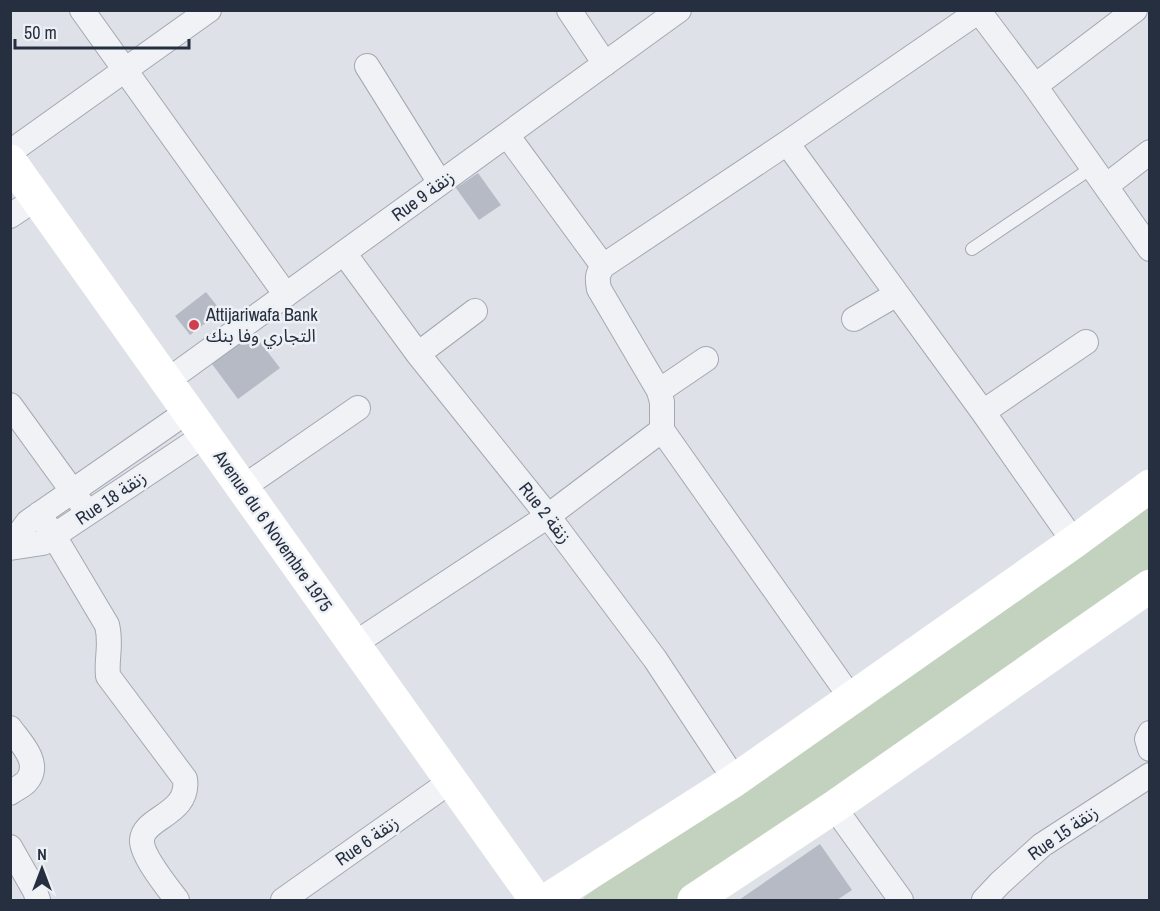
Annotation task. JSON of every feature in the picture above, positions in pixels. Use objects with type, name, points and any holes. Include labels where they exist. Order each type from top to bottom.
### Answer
[{"type":"street","points":[[82,10],[286,295]]},
{"type":"street","points":[[10,152],[209,10]]},
{"type":"street","points":[[569,10],[605,64]]},
{"type":"street","name":"Rue 9 زنقة","points":[[167,381],[679,10]]},
{"type":"street","points":[[1035,86],[1135,10]]},
{"type":"street","points":[[851,698],[662,430],[662,402],[659,391],[599,289],[598,272],[603,266],[978,11],[1100,176],[1149,249]]},
{"type":"street","points":[[367,66],[440,183]]},
{"type":"street","points":[[507,135],[603,266]]},
{"type":"street","points":[[787,143],[983,412],[1074,542]]},
{"type":"street","points":[[1100,176],[1149,152]]},
{"type":"street","name":"Avenue du 6 Novembre 1975","points":[[10,161],[536,900]]},
{"type":"street","points":[[10,216],[37,198]]},
{"type":"street","name":"Rue 2 زنقة","points":[[344,253],[418,354],[548,516],[655,658],[735,780]]},
{"type":"street","points":[[854,319],[897,294]]},
{"type":"street","points":[[418,354],[475,311]]},
{"type":"street","points":[[983,412],[1086,342]]},
{"type":"street","points":[[659,391],[706,359]]},
{"type":"street","points":[[10,405],[88,513]]},
{"type":"street","points":[[242,488],[358,408]]},
{"type":"street","name":"Rue 18 زنقة","points":[[10,547],[28,522],[72,491],[197,423]]},
{"type":"street","name":"Rue 18 زنقة","points":[[10,547],[43,543],[54,536],[88,513],[197,423]]},
{"type":"street","points":[[354,644],[548,516],[662,430]]},
{"type":"street","points":[[547,900],[735,780],[1074,542],[1149,486]]},
{"type":"street","points":[[39,514],[107,625],[110,639],[108,676],[185,779],[186,789],[180,803],[145,831],[141,841],[146,854],[177,900]]},
{"type":"street","points":[[694,900],[834,807],[1149,586]]},
{"type":"street","points":[[10,728],[31,758],[32,768],[28,780],[10,793]]},
{"type":"street","name":"Rue 15 زنقة","points":[[984,900],[1042,845],[1149,775]]},
{"type":"street","name":"Rue 6 زنقة","points":[[283,900],[451,781]]},
{"type":"street","points":[[834,807],[901,900]]},
{"type":"street","points":[[10,847],[38,900]]},
{"type":"lane","points":[[972,249],[1100,176]]},
{"type":"green space","points":[[1149,498],[1149,577],[824,795],[675,900],[585,900],[583,898],[738,785]]},
{"type":"building","points":[[478,173],[501,205],[479,220],[456,188]]},
{"type":"building","points":[[206,292],[221,311],[190,335],[175,316]]},
{"type":"building","points":[[253,333],[280,368],[238,399],[212,364]]},
{"type":"building","points":[[820,844],[852,890],[837,900],[739,900]]},
{"type":"place","name":"Attijariwafa Bank التجاري وفا بنك","points":[[194,325]]}]
